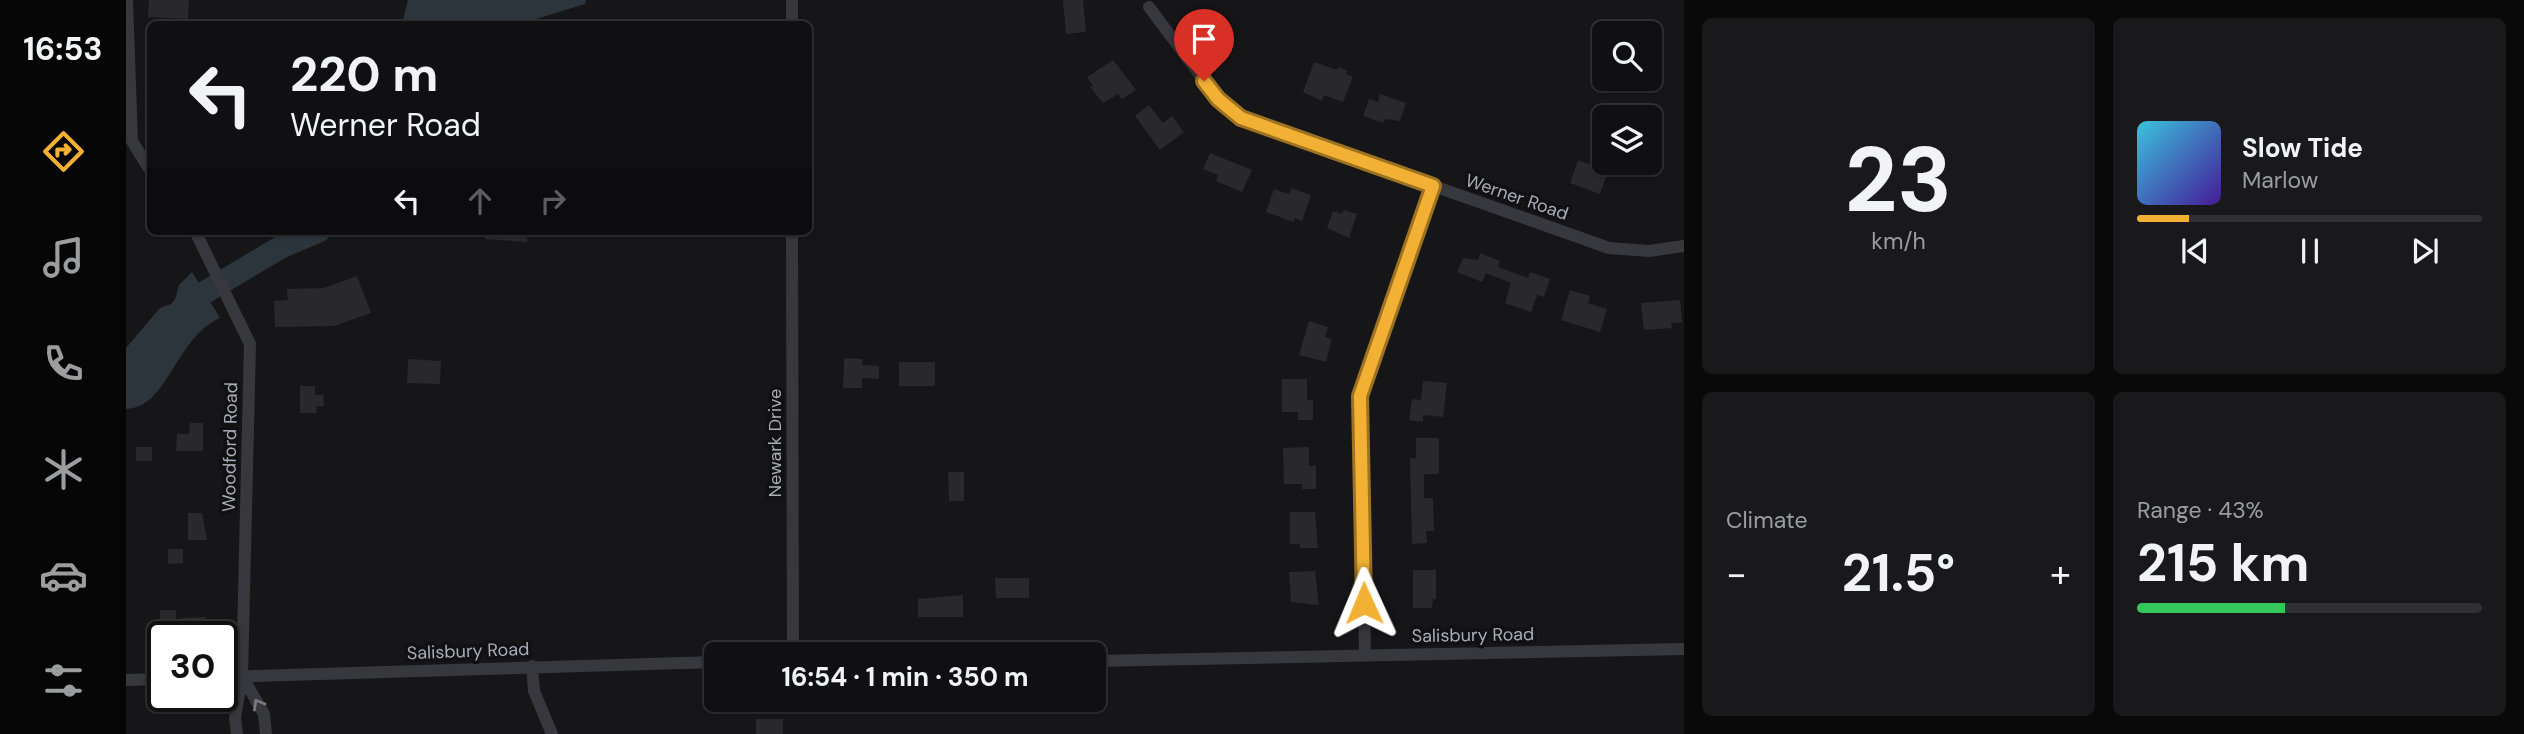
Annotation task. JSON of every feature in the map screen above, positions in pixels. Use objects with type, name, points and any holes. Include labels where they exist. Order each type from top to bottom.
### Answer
[{"type":"street","points":[[127,0],[128,118],[132,141],[147,165]]},
{"type":"street","points":[[792,0],[792,21]]},
{"type":"street","name":"Werner Road","points":[[1149,6],[1218,99],[1241,118],[1609,248],[1649,251],[1684,246]]},
{"type":"street","points":[[1365,654],[1360,396],[1433,186]]},
{"type":"street","name":"Woodford Road","points":[[197,235],[250,344],[242,676],[235,718],[237,734]]},
{"type":"street","name":"Newark Drive","points":[[792,235],[793,642]]},
{"type":"street","name":"Salisbury Road","points":[[1106,661],[1684,649]]},
{"type":"street","name":"Salisbury Road","points":[[238,676],[704,662]]},
{"type":"street","points":[[532,666],[534,691],[552,734]]},
{"type":"street","points":[[242,676],[264,714],[266,734]]},
{"type":"street","points":[[126,680],[147,679]]},
{"type":"shaded area","points":[[408,0],[586,0],[585,4],[530,21],[403,21]]},
{"type":"shaded area","points":[[192,272],[220,318],[192,341],[152,397],[140,405],[126,409],[126,348],[160,308],[174,303],[179,285]]},
{"type":"building","points":[[149,0],[189,0],[188,19],[148,17]]},
{"type":"building","points":[[1063,0],[1083,0],[1086,32],[1066,34]]},
{"type":"building","points":[[1113,60],[1136,90],[1122,99],[1118,94],[1103,103],[1090,87],[1093,86],[1087,77]]},
{"type":"building","points":[[1314,62],[1337,70],[1338,67],[1348,71],[1346,74],[1353,77],[1343,102],[1324,95],[1322,101],[1303,92]]},
{"type":"building","points":[[1380,94],[1406,103],[1400,121],[1385,119],[1383,123],[1363,116],[1369,99],[1378,102]]},
{"type":"building","points":[[1149,105],[1163,123],[1172,116],[1184,132],[1160,150],[1135,116]]},
{"type":"building","points":[[1210,153],[1252,170],[1242,192],[1216,181],[1218,175],[1203,169]]},
{"type":"building","points":[[1578,160],[1592,165],[1592,175],[1607,175],[1600,194],[1570,183]]},
{"type":"building","points":[[1291,188],[1311,195],[1302,221],[1295,218],[1294,222],[1266,212],[1274,189],[1289,194]]},
{"type":"building","points":[[1344,210],[1357,214],[1349,238],[1327,228],[1333,211],[1342,214]]},
{"type":"building","points":[[486,235],[528,235],[527,242],[485,239]]},
{"type":"building","points":[[1480,253],[1500,261],[1498,267],[1528,278],[1530,272],[1550,279],[1544,297],[1537,295],[1531,312],[1505,303],[1511,283],[1486,273],[1482,282],[1457,272],[1463,258],[1478,260]]},
{"type":"building","points":[[357,276],[371,313],[334,326],[275,327],[274,301],[288,300],[287,289],[324,288]]},
{"type":"building","points":[[1570,290],[1590,296],[1588,303],[1607,309],[1600,332],[1561,320]]},
{"type":"building","points":[[1680,300],[1682,322],[1671,323],[1672,328],[1644,330],[1641,303]]},
{"type":"building","points":[[1309,321],[1328,327],[1325,337],[1332,339],[1326,362],[1299,355]]},
{"type":"building","points":[[844,358],[863,359],[862,365],[879,366],[879,379],[862,378],[862,388],[843,388]]},
{"type":"building","points":[[408,359],[441,361],[440,384],[407,383]]},
{"type":"building","points":[[899,362],[935,362],[935,386],[899,386]]},
{"type":"building","points":[[1282,379],[1307,379],[1307,400],[1313,400],[1313,420],[1298,420],[1298,412],[1282,412]]},
{"type":"building","points":[[1423,381],[1447,383],[1443,417],[1423,415],[1423,422],[1409,420],[1412,399],[1421,400]]},
{"type":"building","points":[[300,386],[315,386],[315,395],[323,395],[324,406],[316,406],[317,413],[300,413]]},
{"type":"building","points":[[190,423],[203,423],[203,451],[176,451],[177,434],[189,434]]},
{"type":"building","points":[[1416,438],[1439,438],[1439,474],[1424,474],[1424,498],[1433,498],[1434,531],[1426,531],[1427,543],[1412,544],[1410,458],[1416,458]]},
{"type":"building","points":[[136,447],[152,447],[152,461],[136,461]]},
{"type":"building","points":[[1309,447],[1309,466],[1316,466],[1316,489],[1302,489],[1302,484],[1284,484],[1283,448]]},
{"type":"building","points":[[948,472],[964,472],[964,501],[949,501]]},
{"type":"building","points":[[1290,512],[1315,512],[1318,548],[1300,548],[1300,544],[1290,544]]},
{"type":"building","points":[[188,513],[202,513],[207,540],[188,540]]},
{"type":"building","points":[[168,549],[183,549],[183,563],[168,564]]},
{"type":"building","points":[[1413,570],[1436,570],[1436,599],[1433,599],[1432,608],[1413,608]]},
{"type":"building","points":[[1315,571],[1319,605],[1291,602],[1289,572]]},
{"type":"building","points":[[995,578],[1029,578],[1029,598],[996,598]]},
{"type":"building","points":[[963,595],[963,617],[918,617],[918,599]]},
{"type":"building","points":[[160,610],[176,610],[176,621],[160,621]]},
{"type":"building","points":[[206,617],[206,621],[182,621],[182,618]]},
{"type":"building","points":[[756,719],[783,719],[783,734],[756,734]]},
{"type":"waterway","points":[[180,311],[187,303],[281,247],[310,235]]},
{"type":"route","points":[[1204,81],[1218,99],[1241,118],[1433,186],[1360,396],[1364,603]]}]
